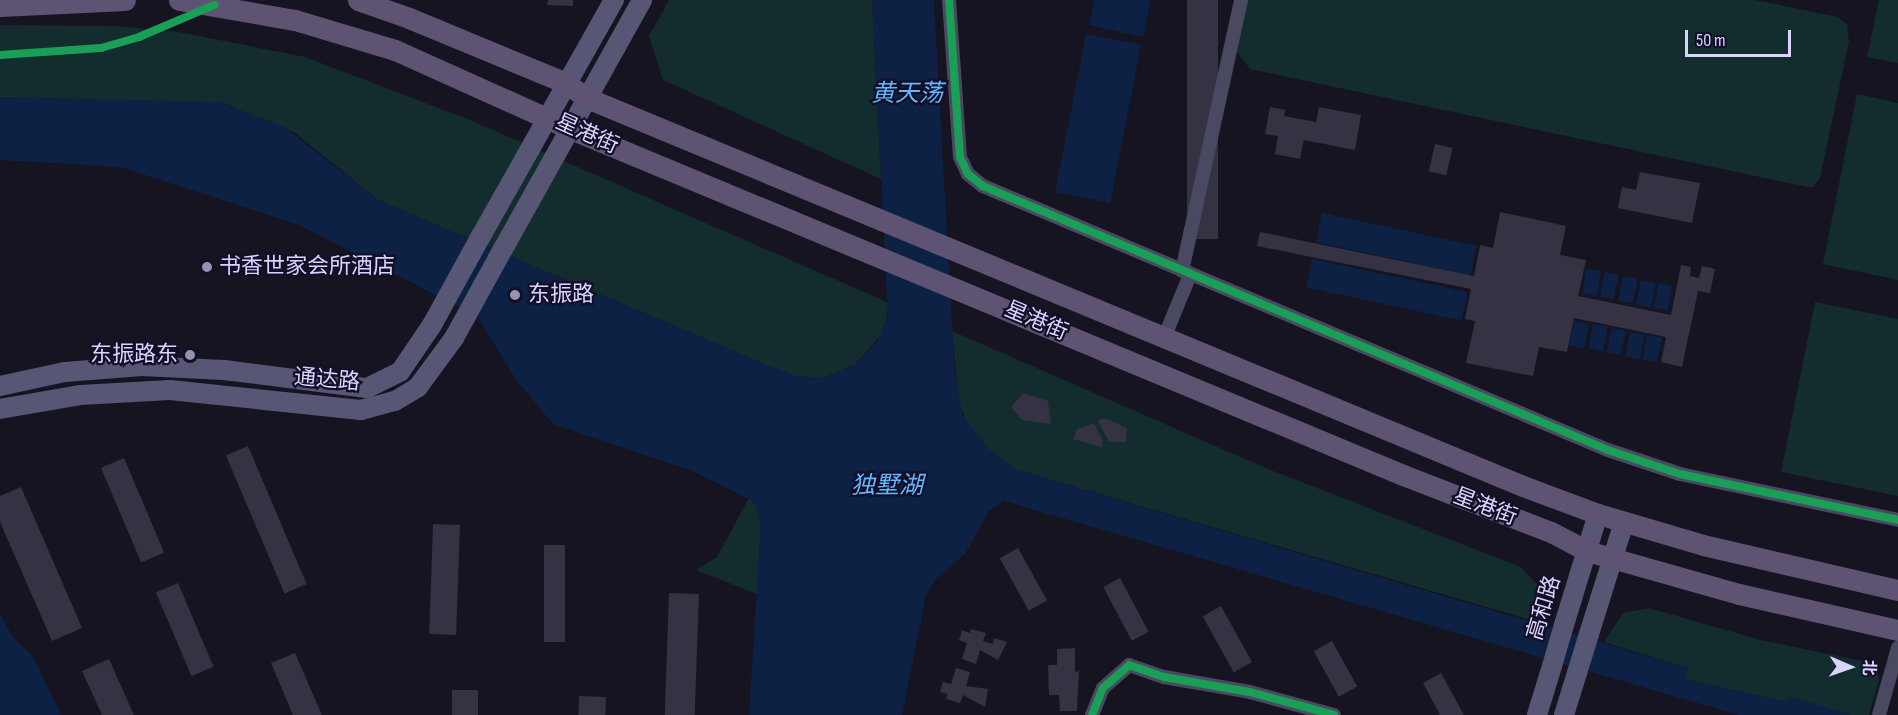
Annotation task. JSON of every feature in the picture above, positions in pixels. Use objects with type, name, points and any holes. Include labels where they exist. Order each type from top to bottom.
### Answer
[{"type":"main road","points":[[0,6],[125,0]]},
{"type":"main road","name":"星港街","points":[[179,0],[338,31],[395,50],[547,116],[571,129],[878,257],[957,287],[1402,475],[1551,532],[1587,551],[1781,605],[1898,630]]},
{"type":"main road","name":"星港街","points":[[358,0],[566,83],[587,98],[1164,338],[1598,514],[1748,557],[1898,590]]},
{"type":"main road","points":[[547,116],[614,0]]},
{"type":"main road","points":[[571,129],[642,0]]},
{"type":"main road","name":"通达路","points":[[0,386],[64,372],[142,366],[224,370],[352,388],[375,386],[400,372],[432,325],[547,116]]},
{"type":"main road","name":"通达路","points":[[0,409],[80,395],[170,390],[224,393],[361,410],[395,401],[418,387],[454,338],[571,129]]},
{"type":"main road","name":"高和路","points":[[1537,715],[1598,514]]},
{"type":"main road","points":[[1564,715],[1624,522]]},
{"type":"street","points":[[949,0],[959,149],[968,174],[983,186],[1504,409],[1646,464],[1720,484],[1898,520]]},
{"type":"street","points":[[1164,338],[1186,273],[1241,0]]},
{"type":"street","points":[[1879,715],[1898,648]]},
{"type":"street","points":[[1092,715],[1103,688],[1129,665],[1164,677],[1250,692],[1334,715]]},
{"type":"green space","points":[[669,0],[872,0],[881,179],[663,80],[649,36]]},
{"type":"green space","points":[[1247,0],[1755,0],[1838,17],[1847,24],[1849,41],[1820,178],[1813,187],[1807,187],[1250,69],[1237,52]]},
{"type":"green space","points":[[1879,0],[1898,0],[1898,63],[1867,57]]},
{"type":"green space","points":[[0,25],[116,26],[179,32],[305,57],[470,120],[889,303],[884,331],[856,364],[823,378],[796,376],[378,200],[295,133],[226,104],[0,97]]},
{"type":"green space","points":[[1857,94],[1898,103],[1898,280],[1823,264]]},
{"type":"green space","points":[[1815,302],[1898,319],[1898,496],[1781,472]]},
{"type":"green space","points":[[952,331],[1268,469],[1521,567],[1540,588],[1538,622],[1017,470],[989,450],[967,424],[959,402]]},
{"type":"green space","points":[[749,498],[757,506],[761,523],[757,594],[696,570],[717,557]]},
{"type":"green space","points":[[1649,608],[1761,640],[1876,664],[1879,680],[1869,715],[1850,715],[1792,697],[1784,702],[1686,679],[1687,668],[1604,642],[1623,613]]},
{"type":"water","points":[[872,0],[934,0],[954,362],[962,414],[989,450],[1017,470],[1688,668],[1686,679],[1784,702],[1792,697],[1850,715],[1739,715],[1004,501],[989,511],[965,554],[937,578],[926,595],[902,715],[749,715],[761,523],[753,501],[690,470],[553,424],[517,381],[477,316],[299,225],[121,167],[0,160],[0,97],[219,102],[283,126],[378,200],[769,366],[796,376],[823,378],[856,364],[877,341],[888,315]]},
{"type":"water","points":[[1094,0],[1151,0],[1143,37],[1089,25]]},
{"type":"water","points":[[1086,34],[1141,45],[1110,203],[1055,192]]},
{"type":"water","points":[[1322,213],[1477,246],[1470,275],[1316,242]]},
{"type":"water","points":[[1312,259],[1468,292],[1461,320],[1306,287]]},
{"type":"water","points":[[1586,269],[1601,271],[1597,296],[1583,294]]},
{"type":"water","points":[[1605,272],[1619,275],[1613,299],[1600,296]]},
{"type":"water","points":[[1623,276],[1638,279],[1633,303],[1618,301]]},
{"type":"water","points":[[1641,280],[1656,283],[1651,307],[1636,305]]},
{"type":"water","points":[[1659,283],[1673,286],[1667,310],[1654,307]]},
{"type":"water","points":[[1574,321],[1589,324],[1584,348],[1569,346]]},
{"type":"water","points":[[1593,324],[1608,327],[1603,351],[1588,349]]},
{"type":"water","points":[[1612,328],[1626,331],[1620,355],[1607,352]]},
{"type":"water","points":[[1630,332],[1645,335],[1640,359],[1625,357]]},
{"type":"water","points":[[1647,335],[1662,338],[1657,362],[1642,360]]},
{"type":"water","points":[[0,614],[13,637],[32,655],[61,715],[0,715]]},
{"type":"building","points":[[548,0],[573,0],[573,6],[547,5]]},
{"type":"building","points":[[1187,0],[1218,0],[1218,239],[1187,239]]},
{"type":"building","points":[[1270,107],[1285,110],[1284,116],[1316,122],[1319,107],[1361,115],[1355,150],[1304,140],[1300,159],[1275,154],[1278,136],[1265,134]]},
{"type":"building","points":[[1435,144],[1453,148],[1446,175],[1429,171]]},
{"type":"building","points":[[1640,172],[1700,183],[1692,223],[1618,208],[1622,187],[1636,190]]},
{"type":"building","points":[[1500,212],[1566,226],[1560,255],[1586,260],[1578,296],[1671,315],[1681,265],[1691,267],[1690,276],[1699,278],[1702,266],[1715,269],[1710,293],[1698,291],[1682,367],[1661,362],[1666,337],[1574,318],[1567,352],[1539,347],[1533,376],[1466,363],[1475,321],[1465,319],[1471,289],[1257,246],[1260,232],[1474,276],[1480,245],[1493,248]]},
{"type":"building","points":[[1023,393],[1048,401],[1051,424],[1022,420],[1011,407]]},
{"type":"building","points":[[1105,418],[1127,428],[1126,442],[1109,442],[1098,421]]},
{"type":"building","points":[[1094,423],[1103,441],[1101,447],[1073,439],[1077,429]]},
{"type":"building","points":[[248,446],[307,584],[285,593],[226,455]]},
{"type":"building","points":[[124,458],[164,553],[141,563],[101,468]]},
{"type":"building","points":[[21,487],[82,628],[52,641],[0,522],[0,496]]},
{"type":"building","points":[[433,524],[460,525],[456,635],[429,634]]},
{"type":"building","points":[[544,545],[565,545],[565,642],[544,642]]},
{"type":"building","points":[[1018,548],[1047,600],[1029,611],[1000,558]]},
{"type":"building","points":[[1120,578],[1149,632],[1132,641],[1103,587]]},
{"type":"building","points":[[178,583],[214,667],[191,676],[156,592]]},
{"type":"building","points":[[669,593],[699,594],[695,715],[665,715]]},
{"type":"building","points":[[1221,606],[1252,662],[1234,672],[1203,616]]},
{"type":"building","points":[[971,629],[986,633],[983,641],[993,644],[994,638],[1007,642],[998,660],[980,650],[976,664],[962,659],[967,643],[959,640],[962,630],[970,633]]},
{"type":"building","points":[[1332,641],[1357,686],[1339,697],[1314,651]]},
{"type":"building","points":[[1075,648],[1075,672],[1079,671],[1077,711],[1060,711],[1059,695],[1049,695],[1048,665],[1057,665],[1057,649]]},
{"type":"building","points":[[295,653],[322,715],[293,715],[271,663]]},
{"type":"building","points":[[109,659],[134,715],[102,715],[82,671]]},
{"type":"building","points":[[956,668],[970,672],[966,686],[988,689],[985,707],[963,695],[960,703],[946,699],[948,694],[940,692],[943,682],[951,684]]},
{"type":"building","points":[[1441,673],[1464,715],[1440,715],[1423,683]]},
{"type":"building","points":[[452,690],[478,690],[478,715],[452,715]]},
{"type":"building","points":[[579,696],[606,697],[605,715],[578,715]]},
{"type":"cycle path","points":[[949,0],[960,157],[968,174],[983,186],[1608,450],[1680,474],[1898,520]]},
{"type":"cycle path","points":[[0,55],[101,48],[139,37],[214,5]]},
{"type":"cycle path","points":[[1092,715],[1103,688],[1129,665],[1164,677],[1250,692],[1334,715]]},
{"type":"place","name":"书香世家会所酒店","points":[[207,267]]},
{"type":"place","name":"东振路","points":[[515,295]]},
{"type":"place","name":"东振路东","points":[[190,355]]},
{"type":"water label","name":"黄天荡","points":[[907,94]]},
{"type":"water label","name":"独墅湖","points":[[887,486]]}]
